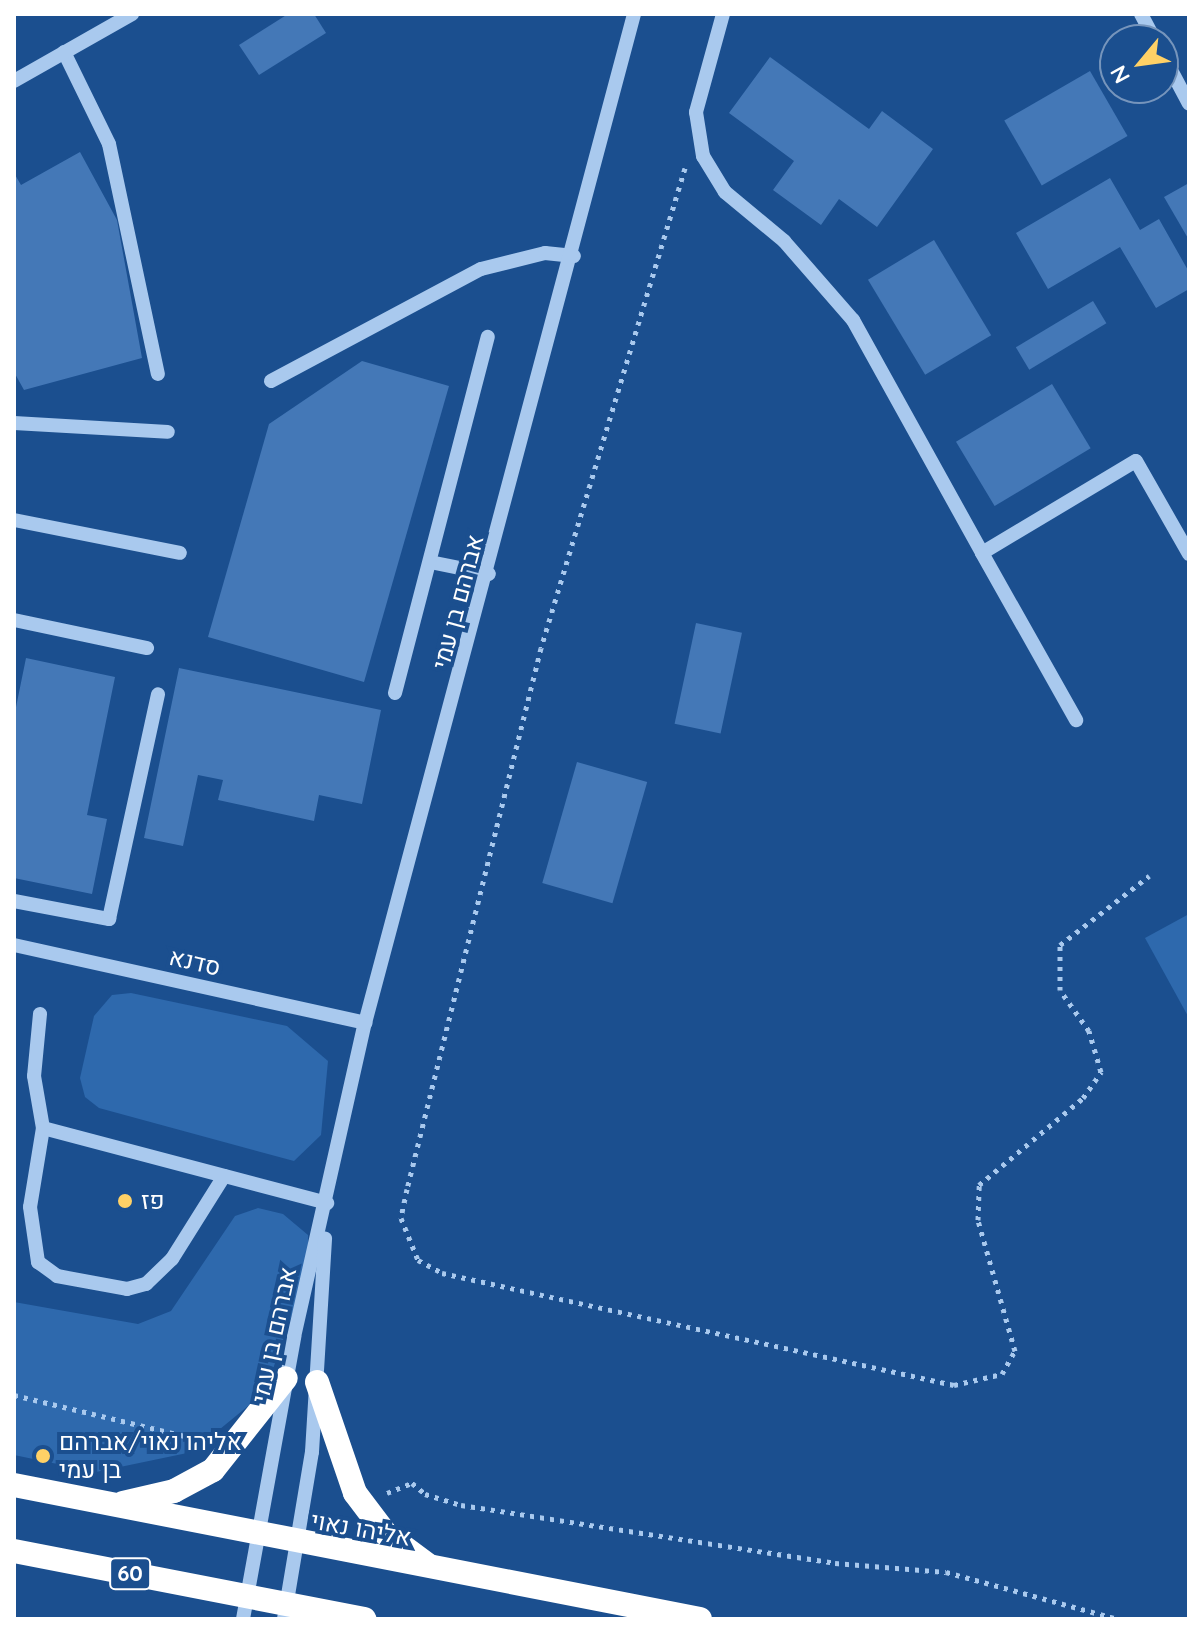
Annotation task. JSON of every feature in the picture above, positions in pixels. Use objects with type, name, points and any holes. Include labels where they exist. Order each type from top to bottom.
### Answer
[{"type":"highway","points":[[109,1505],[174,1491],[232,1452],[286,1378]]},
{"type":"highway","points":[[317,1382],[329,1432],[362,1503],[402,1549],[441,1571]]},
{"type":"highway","name":"אליהו נאוי","points":[[14,1485],[297,1545],[700,1619]]},
{"type":"highway","name":"60","points":[[14,1551],[245,1608],[364,1619]]},
{"type":"street","points":[[14,81],[132,14]]},
{"type":"street","name":"אברהם בן עמי","points":[[245,1608],[286,1378],[365,1023],[574,256],[634,14]]},
{"type":"street","points":[[723,14],[696,112],[701,143],[725,192],[784,241],[853,320],[1076,720]]},
{"type":"street","points":[[64,52],[109,144],[158,374]]},
{"type":"street","points":[[1179,85],[1189,104]]},
{"type":"street","points":[[271,381],[481,269],[545,253],[574,256]]},
{"type":"street","points":[[395,693],[488,337]]},
{"type":"street","points":[[14,423],[168,432]]},
{"type":"street","points":[[982,553],[1136,461],[1189,554]]},
{"type":"street","points":[[14,520],[180,553]]},
{"type":"street","points":[[430,562],[489,574]]},
{"type":"street","points":[[14,620],[147,648]]},
{"type":"street","points":[[14,901],[109,919],[158,694]]},
{"type":"street","name":"סדנא","points":[[14,945],[365,1023]]},
{"type":"street","points":[[40,1014],[34,1076],[43,1128],[30,1242],[38,1262],[57,1276],[127,1289],[146,1284],[172,1259],[224,1176]]},
{"type":"street","points":[[43,1128],[327,1203]]},
{"type":"street","name":"אברהם בן עמי","points":[[285,1612],[297,1545],[317,1382],[327,1203]]},
{"type":"path","points":[[701,143],[686,166],[541,648],[401,1218],[418,1260],[442,1273],[954,1385],[1002,1374],[1015,1351],[978,1220],[979,1185],[1083,1098],[1101,1072],[1089,1031],[1060,990],[1060,945],[1149,876]]},
{"type":"path","points":[[14,1395],[182,1432],[232,1452]]},
{"type":"path","points":[[362,1503],[412,1483],[461,1505],[1014,1585],[1118,1619]]},
{"type":"shaded area","points":[[1189,914],[1189,1018],[1145,938]]},
{"type":"shaded area","points":[[131,993],[287,1026],[328,1061],[321,1135],[294,1161],[99,1108],[85,1097],[80,1078],[94,1016],[112,995]]},
{"type":"shaded area","points":[[258,1208],[283,1214],[308,1235],[308,1268],[265,1392],[192,1452],[96,1472],[14,1455],[14,1302],[138,1324],[171,1311],[235,1216]]},
{"type":"building","points":[[288,14],[314,14],[326,33],[259,75],[239,45]]},
{"type":"building","points":[[770,57],[869,129],[882,111],[933,149],[877,227],[839,199],[821,225],[773,190],[794,161],[729,113]]},
{"type":"building","points":[[1090,71],[1099,87],[1099,104],[1109,104],[1128,136],[1042,185],[1004,121]]},
{"type":"building","points":[[80,152],[117,220],[142,358],[24,390],[14,372],[14,173],[21,185]]},
{"type":"building","points":[[1110,178],[1140,230],[1159,219],[1189,272],[1189,289],[1156,308],[1120,247],[1048,289],[1016,233]]},
{"type":"building","points":[[1189,183],[1189,240],[1164,197]]},
{"type":"building","points":[[934,240],[991,335],[925,375],[868,280]]},
{"type":"building","points":[[1093,301],[1106,323],[1029,370],[1016,347]]},
{"type":"building","points":[[362,361],[449,386],[364,682],[208,637],[269,424]]},
{"type":"building","points":[[1052,384],[1091,448],[995,506],[956,442]]},
{"type":"building","points":[[696,623],[742,633],[721,734],[675,724]]},
{"type":"building","points":[[26,658],[115,677],[87,815],[107,819],[92,894],[14,878],[14,717]]},
{"type":"building","points":[[179,668],[381,710],[362,804],[319,795],[314,821],[218,800],[223,780],[198,775],[183,846],[144,838]]},
{"type":"building","points":[[577,762],[647,782],[612,903],[542,883]]},
{"type":"place","name":"פז","points":[[125,1201]]},
{"type":"place","name":"אליהו נאוי/אברהם בן עמי","points":[[43,1456]]}]
